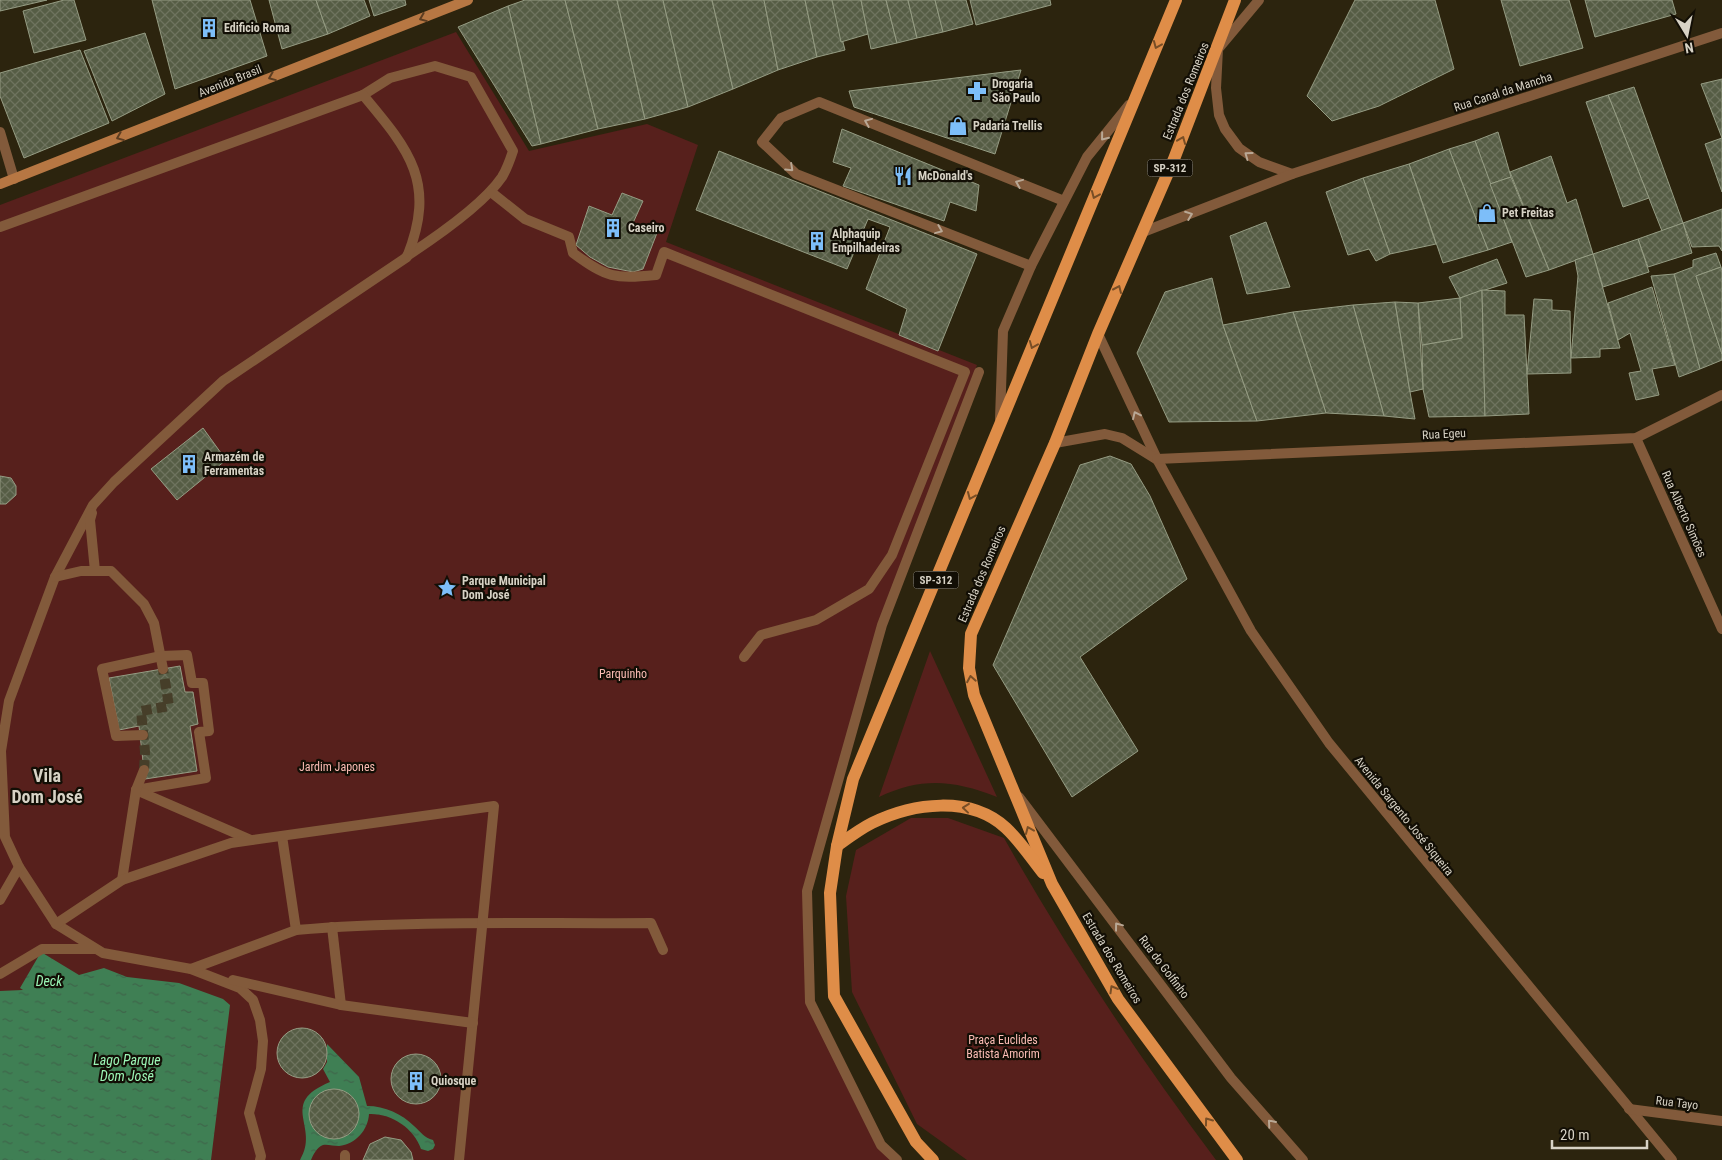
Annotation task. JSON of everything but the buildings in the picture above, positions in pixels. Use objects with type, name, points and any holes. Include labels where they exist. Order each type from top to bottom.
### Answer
[{"type":"main road","name":"SP-312","points":[[933,1160],[916,1142],[834,996],[830,893],[837,846],[853,779],[1176,0]]},
{"type":"main road","name":"Estrada dos Romeiros","points":[[1235,0],[1218,50],[1143,232],[1098,334],[1055,443],[971,634],[969,668],[974,695],[1052,884],[1118,999],[1237,1160]]},
{"type":"main road","points":[[837,846],[871,823],[907,809],[938,805],[978,810],[1006,828],[1052,884]]},
{"type":"street","name":"Avenida Brasil","points":[[0,184],[468,0]]},
{"type":"street","points":[[1259,0],[1218,50],[1216,88],[1219,115],[1225,129],[1239,148],[1259,162],[1292,174]]},
{"type":"street","name":"Rua Canal da Mancha","points":[[1143,232],[1292,174],[1722,33]]},
{"type":"street","points":[[0,227],[363,94],[390,78],[435,66],[471,76],[513,151],[504,175],[491,192],[432,240],[224,381],[114,482],[93,505],[55,577],[9,700],[0,751],[5,838],[19,867],[56,924],[96,949],[103,953],[191,969],[341,1005],[473,1023]]},
{"type":"street","points":[[363,94],[397,136],[414,167],[420,202],[413,240],[407,257]]},
{"type":"street","points":[[1000,428],[1003,331],[1031,266],[1087,157],[1135,99]]},
{"type":"street","points":[[1031,266],[796,174],[762,142],[781,118],[819,102],[1064,201]]},
{"type":"street","points":[[0,132],[14,179]]},
{"type":"street","points":[[491,192],[525,219],[569,237],[573,253],[607,275],[630,278],[656,275],[664,252],[965,372],[892,555],[870,590],[816,620],[761,635],[744,657]]},
{"type":"street","name":"Avenida Sargento José Siqueira","points":[[1098,334],[1157,459],[1250,631],[1329,743],[1672,1160]]},
{"type":"street","points":[[897,1160],[881,1144],[810,1002],[807,891],[882,625],[979,372]]},
{"type":"street","name":"Rua Egeu","points":[[1157,459],[1636,438],[1722,395]]},
{"type":"street","points":[[1055,443],[1105,434],[1122,438],[1157,459]]},
{"type":"street","name":"Rua Alberto Simões","points":[[1636,438],[1722,629]]},
{"type":"street","points":[[93,505],[90,520],[95,571]]},
{"type":"street","points":[[55,577],[110,570],[144,604],[154,623],[163,669]]},
{"type":"street","points":[[136,790],[206,778],[199,732],[209,730],[203,684],[192,683],[188,655],[161,656],[102,669],[116,736],[143,735]]},
{"type":"street","points":[[122,880],[136,790],[144,770]]},
{"type":"street","name":"Rua do Golfinho","points":[[1010,784],[1231,1078],[1304,1160]]},
{"type":"street","points":[[136,790],[252,840]]},
{"type":"street","points":[[56,924],[122,880],[230,843],[494,806],[459,1160]]},
{"type":"street","points":[[282,836],[296,930]]},
{"type":"street","points":[[0,900],[19,867]]},
{"type":"street","points":[[191,969],[296,930],[332,927],[650,923],[663,950]]},
{"type":"street","points":[[332,927],[341,1005]]},
{"type":"street","points":[[0,974],[42,949],[96,949]]},
{"type":"street","points":[[191,969],[240,988],[253,1000],[264,1041],[261,1069],[249,1113],[261,1156],[260,1160]]},
{"type":"street","name":"Rua Tayo","points":[[1630,1109],[1722,1121]]},
{"type":"green space","name":"Parque Municipal Dom José","points":[[456,32],[529,151],[647,124],[698,145],[666,242],[977,365],[908,553],[803,888],[807,1005],[891,1160],[0,1160],[0,205]]},
{"type":"green space","points":[[930,651],[997,797],[966,787],[938,783],[909,786],[879,797]]},
{"type":"green space","name":"Praça Euclides Batista Amorim","points":[[911,818],[948,818],[1004,838],[1078,962],[1159,1082],[1216,1160],[967,1160],[917,1124],[852,992],[846,896],[856,850]]},
{"type":"water","name":"Lago Parque Dom José","points":[[41,952],[79,975],[104,968],[127,977],[179,983],[223,999],[230,1005],[211,1160],[0,1160],[0,991],[23,990],[20,988]]},
{"type":"water","points":[[327,1044],[359,1077],[367,1106],[387,1109],[404,1118],[425,1136],[433,1140],[435,1145],[433,1149],[428,1151],[421,1149],[418,1141],[401,1123],[385,1116],[369,1114],[364,1131],[356,1139],[345,1145],[323,1145],[317,1149],[311,1160],[300,1160],[305,1148],[306,1137],[303,1107],[306,1099],[314,1090],[330,1082],[323,1069],[327,1062]]},
{"type":"tunnel","points":[[144,770],[145,752],[141,711],[169,706],[163,669]]},
{"type":"place","name":"Edificio Roma","points":[[209,28]]},
{"type":"place","name":"Drogaria São Paulo","points":[[977,91]]},
{"type":"place","name":"Padaria Trellis","points":[[958,126]]},
{"type":"place","name":"McDonald's","points":[[903,176]]},
{"type":"place","name":"Pet Freitas","points":[[1487,213]]},
{"type":"place","name":"Caseiro","points":[[613,228]]},
{"type":"place","name":"Alphaquip Empilhadeiras","points":[[817,241]]},
{"type":"place","name":"Armazém de Ferramentas","points":[[189,464]]},
{"type":"place","name":"Parque Municipal Dom José","points":[[447,588]]},
{"type":"place","name":"Quiosque","points":[[416,1081]]},
{"type":"district","name":"Vila Dom José","points":[[47,785]]},
{"type":"park label","name":"Parquinho","points":[[623,674]]},
{"type":"park label","name":"Jardim Japones","points":[[337,767]]},
{"type":"water label","name":"Deck","points":[[49,981]]}]
